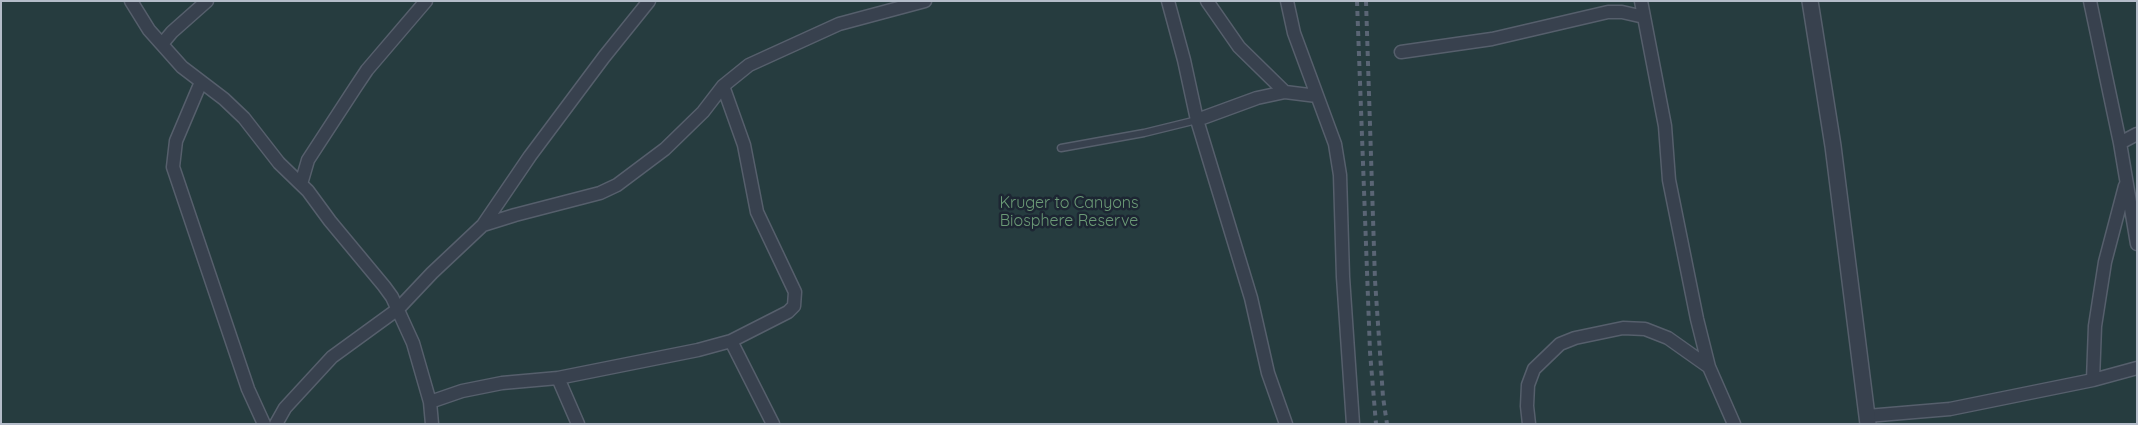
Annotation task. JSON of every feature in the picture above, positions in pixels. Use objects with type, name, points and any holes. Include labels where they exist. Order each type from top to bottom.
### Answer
[{"type":"street","points":[[131,1],[146,25],[182,67],[240,113],[279,163],[301,184],[335,228],[376,274],[392,297],[413,342],[430,402],[432,424]]},
{"type":"street","points":[[162,44],[172,32],[207,1]]},
{"type":"street","points":[[301,184],[308,160],[349,96],[367,70],[426,1]]},
{"type":"street","points":[[276,424],[286,408],[332,357],[398,309],[432,273],[484,225],[530,156],[604,57],[649,1]]},
{"type":"street","points":[[484,225],[600,193],[617,185],[665,149],[702,112],[723,86],[749,65],[817,32],[839,24],[925,1]]},
{"type":"street","points":[[1168,1],[1184,60],[1197,120],[1251,298],[1268,373],[1286,424]]},
{"type":"street","points":[[1207,1],[1239,47],[1285,92]]},
{"type":"street","points":[[1287,1],[1294,33],[1330,126],[1340,174],[1343,277],[1354,424]]},
{"type":"street","points":[[1641,1],[1665,126],[1671,190],[1697,319],[1709,367],[1734,424]]},
{"type":"street","points":[[1810,1],[1833,146],[1868,420],[1950,409],[2093,380],[2137,368]]},
{"type":"street","points":[[2090,1],[2120,143],[2137,244]]},
{"type":"street","points":[[1401,52],[1492,39],[1608,12],[1622,12],[1644,17]]},
{"type":"street","points":[[201,82],[176,141],[173,167],[248,389],[264,424]]},
{"type":"street","points":[[430,402],[462,391],[495,384],[558,378],[698,350],[731,341],[788,312],[794,306],[796,298],[791,282],[756,212],[744,145],[723,86]]},
{"type":"street","points":[[1197,120],[1257,98],[1285,92],[1317,96]]},
{"type":"street","points":[[2120,143],[2137,134]]},
{"type":"street","points":[[2093,380],[2095,326],[2105,262],[2126,180]]},
{"type":"street","points":[[1530,424],[1527,406],[1528,385],[1534,369],[1560,344],[1575,338],[1623,328],[1645,329],[1668,338],[1709,367]]},
{"type":"street","points":[[731,341],[773,424]]},
{"type":"street","points":[[558,378],[578,424]]},
{"type":"lane","points":[[1061,148],[1144,133],[1197,120]]},
{"type":"green space","name":"Kruger to Canyons Biosphere Reserve","points":[[1,1],[2137,1],[2137,424],[1,424]]},
{"type":"railway","points":[[1357,1],[1370,352],[1376,424]]},
{"type":"railway","points":[[1366,1],[1375,280],[1383,397],[1387,424]]}]
